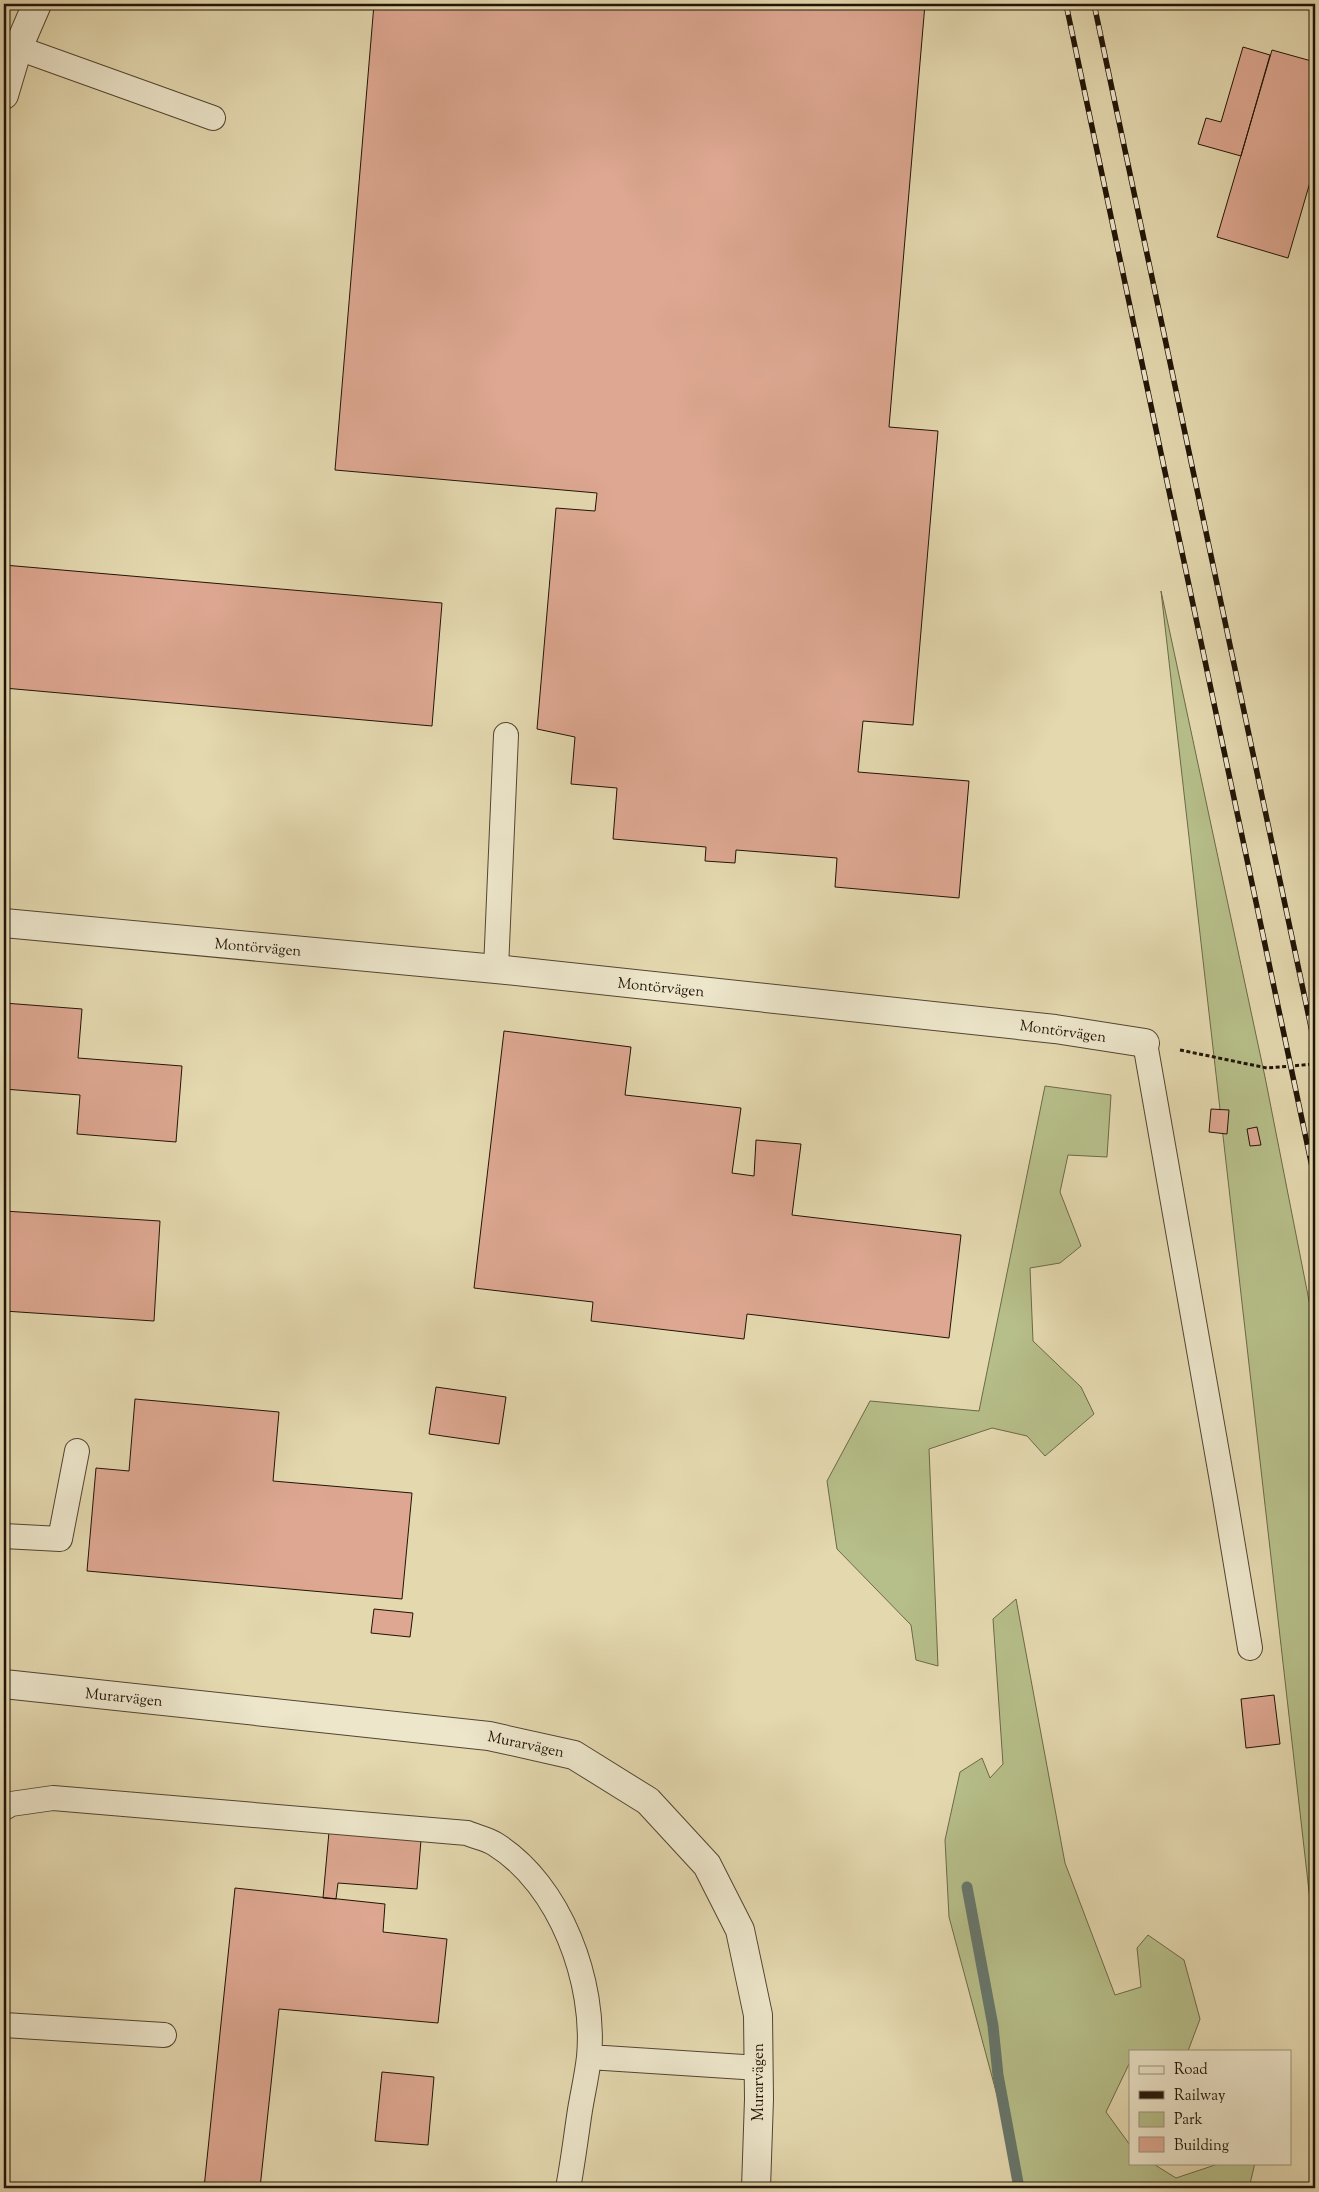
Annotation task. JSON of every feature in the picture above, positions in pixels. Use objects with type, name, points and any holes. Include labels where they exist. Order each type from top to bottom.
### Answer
[{"type":"street","points":[[4,95],[18,48],[37,4]]},
{"type":"street","name":"Montörvägen","points":[[4,922],[496,969],[1046,1028],[1145,1043]]},
{"type":"street","name":"Murarvägen","points":[[4,1684],[490,1736],[574,1755],[648,1801],[707,1865],[740,1930],[758,2015],[759,2068],[756,2188]]},
{"type":"lane","points":[[18,48],[213,118]]},
{"type":"lane","points":[[496,969],[506,735]]},
{"type":"lane","points":[[1145,1043],[1250,1648]]},
{"type":"lane","points":[[4,1536],[60,1538],[77,1451]]},
{"type":"lane","points":[[4,1808],[10,1804],[53,1798],[467,1833],[495,1844],[517,1862],[538,1884],[560,1916],[575,1955],[586,1993],[589,2020],[589,2056],[568,2188]]},
{"type":"lane","points":[[4,2025],[164,2035]]},
{"type":"lane","points":[[589,2056],[759,2068]]},
{"type":"path","points":[[1145,1043],[1267,1068],[1315,1064]]},
{"type":"green space","points":[[1161,591],[1265,1077],[1315,1331],[1315,1944]]},
{"type":"green space","points":[[1045,1086],[1111,1095],[1107,1157],[1068,1155],[1060,1192],[1081,1246],[1060,1263],[1030,1268],[1033,1341],[1081,1387],[1094,1414],[1045,1456],[1027,1436],[992,1428],[929,1449],[938,1666],[916,1660],[911,1625],[837,1549],[827,1481],[870,1401],[979,1411]]},
{"type":"green space","points":[[1016,1599],[1065,1863],[1115,1995],[1141,1987],[1137,1948],[1148,1935],[1184,1960],[1200,2019],[1188,2050],[1129,2050],[1129,2064],[1106,2112],[1129,2144],[1129,2164],[1154,2164],[1176,2178],[1218,2164],[1255,2164],[1249,2188],[1022,2188],[949,1917],[945,1840],[960,1772],[982,1758],[990,1778],[1003,1764],[993,1619]]},
{"type":"building","points":[[374,4],[925,4],[889,427],[938,431],[913,725],[863,721],[858,772],[969,781],[959,898],[835,887],[837,858],[736,850],[735,863],[705,861],[706,847],[613,839],[617,788],[571,784],[575,737],[537,729],[556,508],[595,511],[597,493],[335,470]]},
{"type":"building","points":[[1243,47],[1270,55],[1241,156],[1198,144],[1206,118],[1221,122]]},
{"type":"building","points":[[1272,50],[1315,62],[1315,165],[1288,258],[1217,237]]},
{"type":"building","points":[[4,565],[442,603],[432,726],[4,688]]},
{"type":"building","points":[[4,1003],[82,1009],[78,1058],[182,1066],[176,1142],[77,1134],[80,1095],[4,1089]]},
{"type":"building","points":[[504,1031],[631,1047],[625,1095],[741,1108],[732,1173],[754,1176],[756,1140],[801,1144],[792,1215],[961,1235],[949,1338],[747,1314],[744,1339],[591,1321],[593,1302],[474,1288]]},
{"type":"building","points":[[1211,1109],[1229,1110],[1227,1134],[1209,1132]]},
{"type":"building","points":[[1257,1127],[1261,1145],[1250,1146],[1247,1129]]},
{"type":"building","points":[[4,1211],[160,1221],[154,1321],[4,1311]]},
{"type":"building","points":[[436,1387],[506,1397],[499,1444],[429,1434]]},
{"type":"building","points":[[135,1399],[279,1412],[273,1481],[412,1493],[402,1599],[87,1571],[96,1468],[129,1471]]},
{"type":"building","points":[[374,1609],[413,1613],[410,1637],[371,1633]]},
{"type":"building","points":[[1274,1695],[1280,1744],[1246,1748],[1241,1699]]},
{"type":"building","points":[[329,1832],[421,1840],[417,1889],[338,1883],[336,1899],[323,1898]]},
{"type":"building","points":[[235,1888],[385,1904],[383,1932],[447,1939],[438,2023],[279,2009],[260,2188],[204,2188]]},
{"type":"building","points":[[382,2072],[434,2077],[428,2145],[375,2141]]},
{"type":"waterway","points":[[967,1887],[993,2026],[998,2075],[1019,2188]]},
{"type":"railway","points":[[1066,4],[1315,1181]]},
{"type":"railway","points":[[1094,4],[1315,1046]]}]
